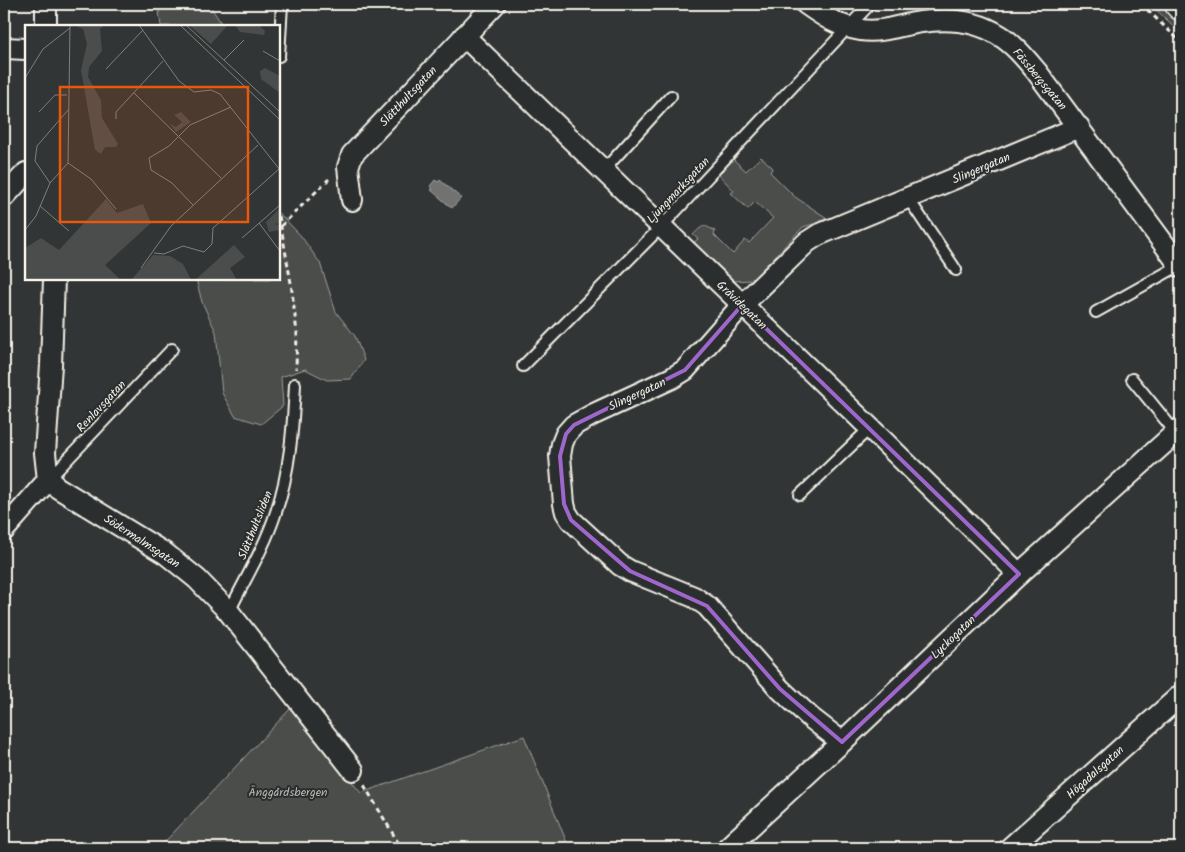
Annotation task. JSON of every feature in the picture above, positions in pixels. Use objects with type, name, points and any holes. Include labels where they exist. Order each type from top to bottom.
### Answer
[{"type":"street","points":[[46,4],[46,25]]},
{"type":"street","name":"Slätthultsgatan","points":[[352,155],[494,4]]},
{"type":"street","name":"Fässbergsgatan","points":[[806,4],[835,23],[847,27],[874,31],[921,22],[955,20],[971,23],[999,34],[1037,72],[1180,266]]},
{"type":"street","name":"Gråvidegatan","points":[[464,36],[662,226],[1018,574]]},
{"type":"street","points":[[4,48],[25,49]]},
{"type":"street","name":"Slingergatan","points":[[842,742],[810,718],[780,689],[707,606],[694,597],[630,571],[620,565],[571,520],[564,504],[560,456],[562,444],[566,434],[574,425],[685,370],[742,305],[808,242],[818,235],[1079,127]]},
{"type":"street","points":[[352,155],[348,167],[352,200]]},
{"type":"street","points":[[4,197],[25,174]]},
{"type":"street","points":[[4,530],[48,480],[45,453],[54,280]]},
{"type":"street","name":"Lyckogatan","points":[[727,848],[842,742],[1018,574],[1179,430]]},
{"type":"street","name":"Södermalmsgatan","points":[[48,480],[166,554],[197,579],[229,612],[353,770]]},
{"type":"street","name":"Högadalsgatan","points":[[1010,848],[1181,695]]},
{"type":"lane","points":[[280,39],[282,4]]},
{"type":"lane","name":"Ljungmarksgatan","points":[[523,366],[662,226],[870,4]]},
{"type":"lane","points":[[604,170],[671,96]]},
{"type":"lane","points":[[908,198],[956,270]]},
{"type":"lane","points":[[1096,312],[1180,266]]},
{"type":"lane","name":"Renlavsgatan","points":[[48,480],[172,349]]},
{"type":"lane","points":[[1132,379],[1179,430]]},
{"type":"lane","name":"Slätthultsliden","points":[[229,612],[265,540],[278,506],[290,461],[295,384]]},
{"type":"lane","points":[[800,496],[870,428]]},
{"type":"path","points":[[281,226],[352,155]]},
{"type":"path","points":[[280,221],[291,283],[297,334],[295,384]]},
{"type":"path","points":[[353,770],[372,798],[400,848]]},
{"type":"highlighted area","points":[[742,305],[1019,574],[842,742],[780,689],[707,606],[630,571],[571,520],[564,504],[560,456],[566,434],[574,425],[685,370]]},
{"type":"green space","points":[[158,4],[209,4],[222,25],[161,25]]},
{"type":"green space","points":[[1150,4],[1161,4],[1181,23],[1181,33]]},
{"type":"green space","points":[[761,157],[773,168],[770,172],[795,197],[827,218],[803,227],[752,280],[733,281],[693,243],[698,239],[693,235],[701,227],[708,227],[715,231],[714,235],[733,254],[745,240],[749,243],[773,218],[755,202],[748,209],[731,193],[734,191],[719,175],[733,159],[746,171]]},
{"type":"green space","points":[[280,214],[301,236],[320,263],[336,312],[355,336],[364,360],[351,379],[327,380],[305,369],[281,377],[283,406],[261,424],[235,416],[222,393],[216,332],[202,302],[196,280],[280,280]]},
{"type":"green space","name":"Änggårdsbergen","points":[[291,708],[361,793],[524,736],[569,848],[159,848]]},
{"type":"shaded area","points":[[435,180],[438,182],[440,180],[461,198],[452,208],[431,190],[433,189],[430,186]]}]
